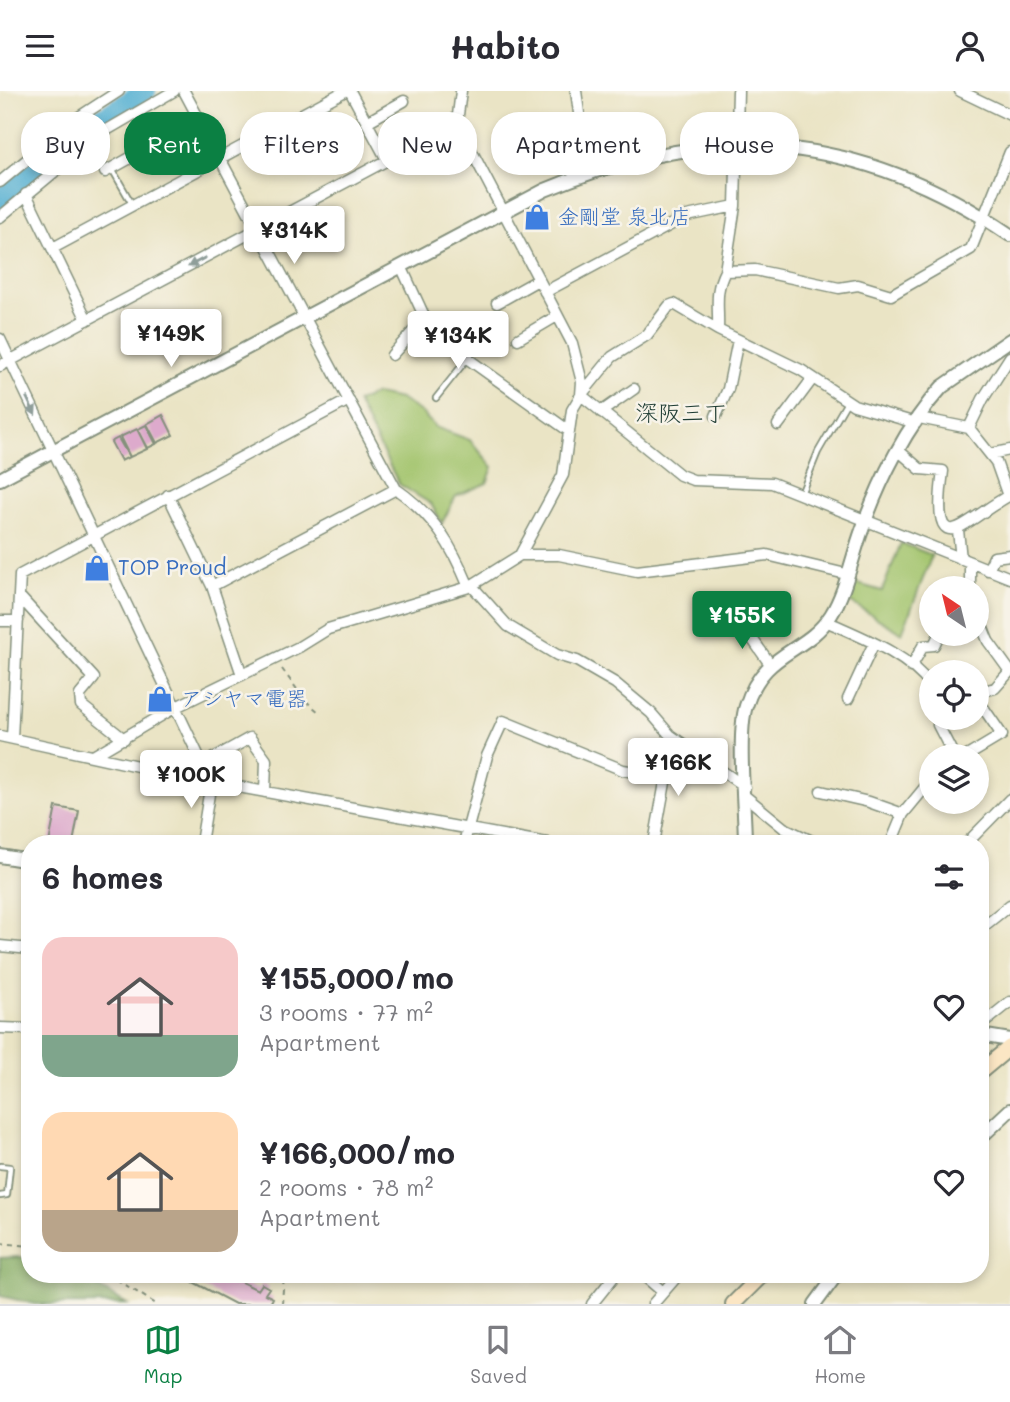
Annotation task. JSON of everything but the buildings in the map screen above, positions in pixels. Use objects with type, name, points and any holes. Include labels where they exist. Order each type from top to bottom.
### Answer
[{"type":"main road","points":[[989,1064],[1010,1047]]},
{"type":"main road","points":[[738,1302],[755,1283]]},
{"type":"street","points":[[0,182],[76,119],[119,91]]},
{"type":"street","points":[[0,218],[100,134],[174,91]]},
{"type":"street","points":[[184,91],[195,112]]},
{"type":"street","points":[[226,156],[347,91],[378,143]]},
{"type":"street","points":[[458,112],[461,91]]},
{"type":"street","points":[[576,91],[579,112]]},
{"type":"street","points":[[737,112],[738,91]]},
{"type":"street","points":[[960,91],[1010,115]]},
{"type":"street","points":[[367,122],[404,101]]},
{"type":"street","points":[[799,152],[826,155],[907,177],[982,216],[1010,235]]},
{"type":"street","points":[[725,271],[755,270],[838,288],[858,285],[891,295],[971,249],[982,216],[1010,152]]},
{"type":"street","points":[[477,163],[557,316],[577,361],[581,395],[680,475],[693,480],[772,483],[1010,578]]},
{"type":"street","points":[[5,363],[378,165]]},
{"type":"street","points":[[226,171],[396,489],[418,504],[443,533],[471,587],[508,626],[547,650],[576,661],[615,683],[684,745],[745,792],[784,828],[799,835]]},
{"type":"street","points":[[53,248],[190,175]]},
{"type":"street","points":[[0,478],[502,212],[581,175]]},
{"type":"street","points":[[718,330],[719,306],[716,289],[725,271],[736,206],[736,175]]},
{"type":"street","points":[[26,194],[87,320]]},
{"type":"street","points":[[545,292],[687,216],[736,206]]},
{"type":"street","points":[[401,266],[425,318],[468,353],[468,359],[569,431]]},
{"type":"street","points":[[497,303],[538,280]]},
{"type":"street","points":[[93,756],[176,707],[275,659],[328,629],[426,603],[471,587],[520,555],[563,475],[572,410],[612,357],[648,335],[669,306],[681,306],[718,330],[813,378],[848,401],[873,413],[969,428],[989,454],[1009,495],[958,530]]},
{"type":"street","points":[[518,339],[557,316]]},
{"type":"street","points":[[391,355],[425,318]]},
{"type":"street","points":[[0,339],[5,363],[96,537],[211,782],[202,835]]},
{"type":"street","points":[[716,416],[728,389],[738,340]]},
{"type":"street","points":[[745,835],[746,706],[770,664],[813,635],[826,621],[865,520],[899,451],[918,420],[942,387],[1009,342]]},
{"type":"street","points":[[969,428],[983,399],[1010,357]]},
{"type":"street","points":[[778,425],[813,378]]},
{"type":"street","points":[[601,412],[635,389]]},
{"type":"street","points":[[12,738],[20,575],[96,537],[168,495],[349,400]]},
{"type":"street","points":[[989,454],[1010,450]]},
{"type":"street","points":[[899,451],[920,469],[943,471],[940,515],[944,524],[958,530]]},
{"type":"street","points":[[212,586],[396,489]]},
{"type":"street","points":[[168,495],[212,586],[242,675]]},
{"type":"street","points":[[958,530],[967,576]]},
{"type":"street","points":[[520,555],[559,555],[638,571],[767,555],[846,574]]},
{"type":"street","points":[[988,570],[994,557],[1010,555]]},
{"type":"street","points":[[19,596],[94,678],[80,695],[81,705],[124,739]]},
{"type":"street","points":[[739,620],[770,664]]},
{"type":"street","points":[[0,621],[18,621]]},
{"type":"street","points":[[826,621],[874,643],[919,672]]},
{"type":"street","points":[[989,642],[1009,671],[995,688],[989,690]]},
{"type":"street","points":[[848,699],[874,643]]},
{"type":"street","points":[[911,667],[923,646]]},
{"type":"street","points":[[987,744],[1002,735],[989,715]]},
{"type":"street","points":[[466,835],[487,756],[503,721],[623,770],[666,777]]},
{"type":"street","points":[[0,736],[211,782],[504,835]]},
{"type":"street","points":[[203,764],[250,737],[266,760],[265,792]]},
{"type":"street","points":[[655,835],[666,777],[684,745]]},
{"type":"street","points":[[821,791],[869,802],[903,814]]},
{"type":"street","points":[[894,835],[903,814],[919,795]]},
{"type":"street","points":[[975,835],[1010,799]]},
{"type":"street","points":[[0,856],[21,860]]},
{"type":"street","points":[[989,922],[1010,905]]},
{"type":"street","points":[[0,946],[21,948]]},
{"type":"street","points":[[989,1024],[1010,1002]]},
{"type":"street","points":[[0,1028],[21,1028]]},
{"type":"street","points":[[989,1034],[1010,1040]]},
{"type":"street","points":[[989,1130],[1010,1110]]},
{"type":"street","points":[[592,1304],[609,1283]]},
{"type":"street","points":[[652,1283],[663,1292]]},
{"type":"street","points":[[653,1304],[671,1283]]},
{"type":"street","points":[[815,1304],[830,1283]]},
{"type":"lane","points":[[110,173],[133,206]]},
{"type":"lane","points":[[436,397],[468,359]]},
{"type":"lane","points":[[801,495],[818,452],[848,401]]},
{"type":"lane","points":[[0,1166],[10,1167],[7,1195],[0,1196]]},
{"type":"path","points":[[275,659],[305,700],[320,713]]},
{"type":"path","points":[[0,1243],[21,1245]]},
{"type":"path","points":[[122,1283],[156,1304]]},
{"type":"path","points":[[282,1304],[283,1283]]},
{"type":"green space","points":[[376,394],[400,399],[421,412],[435,427],[470,440],[493,467],[487,483],[456,496],[442,523],[431,504],[399,484],[357,402]]},
{"type":"green space","points":[[901,543],[932,555],[924,576],[919,576],[919,589],[902,633],[845,599],[851,582],[882,591]]},
{"type":"green space","points":[[21,1257],[21,1283],[91,1283],[127,1304],[35,1304],[0,1296],[0,1258]]},
{"type":"waterway","points":[[0,199],[87,127],[146,91]]},
{"type":"place","name":"金剛堂 泉北店","points":[[537,217]]},
{"type":"place","name":"TOP Proud","points":[[97,568]]},
{"type":"place","name":"アシヤマ電器","points":[[160,699]]},
{"type":"district","name":"深阪三丁","points":[[681,413]]}]
